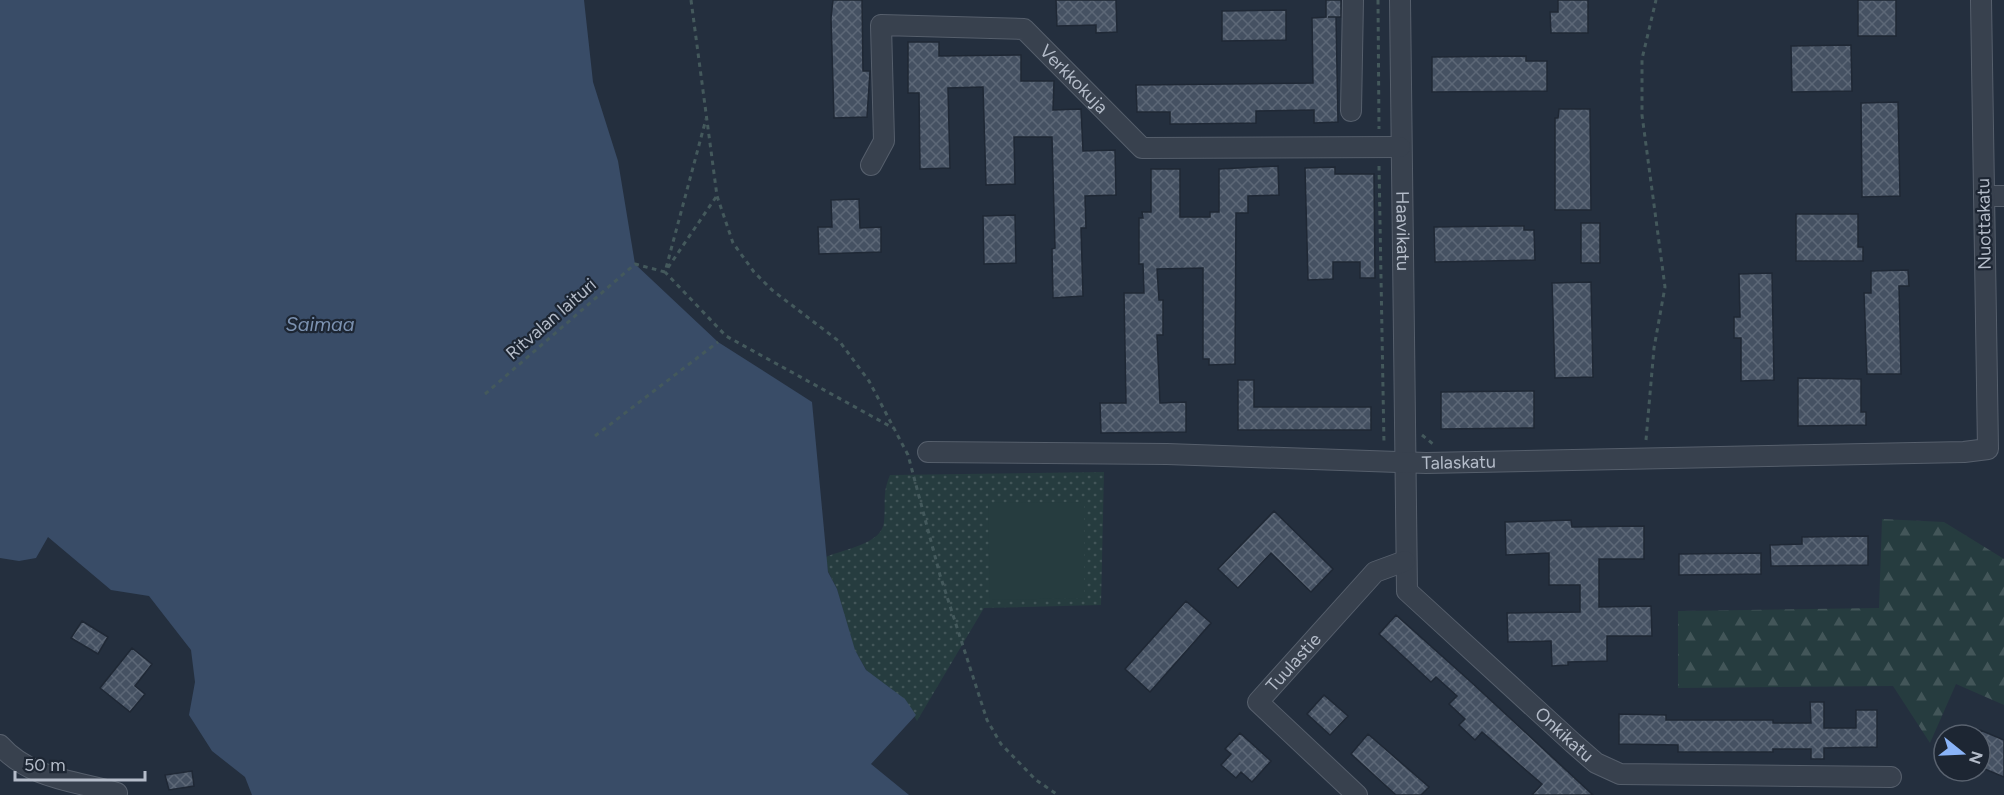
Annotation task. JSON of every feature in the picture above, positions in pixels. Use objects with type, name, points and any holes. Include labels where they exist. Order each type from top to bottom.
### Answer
[{"type":"street","points":[[1351,111],[1353,0]]},
{"type":"street","name":"Haavikatu","points":[[1400,0],[1400,147],[1407,463]]},
{"type":"street","name":"Nuottakatu","points":[[1981,0],[1988,449]]},
{"type":"street","name":"Verkkokuja","points":[[871,165],[884,141],[881,25],[1024,29],[1142,148],[1400,147]]},
{"type":"street","points":[[1984,196],[2004,196]]},
{"type":"street","name":"Talaskatu","points":[[928,453],[1178,455],[1407,463],[1695,459],[1964,452],[1988,449]]},
{"type":"street","name":"Onkikatu","points":[[1407,463],[1405,561],[1407,591],[1596,763],[1620,774],[1891,777]]},
{"type":"street","name":"Tuulastie","points":[[1357,795],[1258,702],[1375,572],[1405,561]]},
{"type":"street","points":[[0,746],[9,756],[52,778],[85,783],[117,793]]},
{"type":"path","points":[[692,0],[717,196],[733,243],[754,272],[772,290],[840,342],[869,381],[908,455],[940,575],[987,720],[1008,751],[1036,780],[1058,795]]},
{"type":"path","points":[[1378,0],[1384,463]]},
{"type":"path","points":[[1646,442],[1654,348],[1665,287],[1642,115],[1642,59],[1656,0]]},
{"type":"path","points":[[665,272],[707,117]]},
{"type":"path","points":[[665,272],[717,196]]},
{"type":"path","name":"Ritvalan laituri","points":[[485,394],[635,264],[665,272]]},
{"type":"path","points":[[665,272],[726,336],[896,430]]},
{"type":"path","points":[[595,436],[718,342]]},
{"type":"green space","points":[[1104,472],[1101,605],[984,608],[917,721],[904,699],[880,684],[867,671],[854,649],[837,589],[828,571],[826,557],[861,545],[877,536],[884,522],[885,493],[890,475]]},
{"type":"green space","points":[[1084,502],[1084,598],[990,600],[988,503]]},
{"type":"green space","points":[[1882,519],[1944,522],[2004,559],[2004,705],[1956,684],[1939,723],[1932,723],[1930,743],[1893,686],[1678,688],[1678,611],[1879,608]]},
{"type":"water","name":"Saimaa","points":[[0,0],[584,0],[593,82],[618,161],[635,264],[718,342],[812,402],[828,572],[837,589],[855,650],[866,670],[905,699],[916,715],[871,764],[909,795],[252,795],[245,777],[212,751],[189,715],[195,682],[191,650],[149,596],[111,590],[48,537],[36,558],[19,561],[0,558]]},
{"type":"building","points":[[833,0],[862,0],[863,71],[870,71],[867,117],[834,118],[831,18]]},
{"type":"building","points":[[1056,0],[1116,0],[1117,32],[1096,33],[1096,25],[1057,26]]},
{"type":"building","points":[[1326,0],[1341,0],[1341,17],[1336,17],[1338,122],[1314,123],[1314,110],[1256,111],[1256,123],[1185,124],[1170,124],[1170,112],[1137,112],[1136,85],[1313,83],[1312,18],[1326,17]]},
{"type":"building","points":[[1558,0],[1588,0],[1588,33],[1551,33],[1550,12],[1558,12]]},
{"type":"building","points":[[1858,0],[1896,0],[1896,36],[1858,36]]},
{"type":"building","points":[[1286,10],[1286,40],[1222,41],[1222,11]]},
{"type":"building","points":[[908,42],[939,42],[939,56],[1021,55],[1021,81],[1054,81],[1053,110],[1081,109],[1083,151],[1115,150],[1116,195],[1085,196],[1086,228],[1081,228],[1083,296],[1053,298],[1052,249],[1055,248],[1052,137],[1014,137],[1015,184],[986,185],[983,87],[948,88],[950,168],[920,169],[919,93],[908,93]]},
{"type":"building","points":[[1851,45],[1852,91],[1792,92],[1791,46]]},
{"type":"building","points":[[1526,56],[1526,61],[1547,61],[1547,91],[1432,92],[1432,57]]},
{"type":"building","points":[[1898,102],[1900,196],[1862,197],[1861,103]]},
{"type":"building","points":[[1559,109],[1590,109],[1591,210],[1555,210],[1555,118],[1558,118]]},
{"type":"building","points":[[1278,166],[1279,195],[1248,196],[1248,213],[1236,213],[1235,364],[1209,365],[1209,359],[1203,359],[1203,268],[1157,269],[1159,300],[1163,300],[1163,335],[1157,335],[1160,403],[1186,402],[1186,432],[1101,433],[1100,403],[1126,403],[1124,293],[1144,293],[1143,264],[1139,264],[1139,218],[1143,218],[1142,212],[1151,212],[1151,169],[1180,169],[1180,217],[1210,217],[1210,212],[1219,212],[1219,169]]},
{"type":"building","points":[[1335,167],[1335,174],[1374,174],[1375,278],[1360,278],[1360,262],[1333,262],[1333,279],[1308,280],[1305,168]]},
{"type":"building","points":[[859,199],[860,228],[881,227],[881,252],[819,254],[818,227],[832,227],[831,200]]},
{"type":"building","points":[[1796,214],[1858,214],[1858,247],[1863,247],[1863,261],[1796,261]]},
{"type":"building","points":[[1015,215],[1016,263],[984,264],[983,216]]},
{"type":"building","points":[[1581,223],[1600,223],[1600,263],[1581,263]]},
{"type":"building","points":[[1524,226],[1524,230],[1534,230],[1535,260],[1435,262],[1434,227]]},
{"type":"building","points":[[1908,270],[1909,286],[1899,286],[1901,374],[1867,374],[1864,293],[1871,293],[1871,271]]},
{"type":"building","points":[[1772,273],[1774,380],[1741,381],[1741,338],[1734,338],[1734,317],[1740,317],[1739,274]]},
{"type":"building","points":[[1591,282],[1593,377],[1555,378],[1552,283]]},
{"type":"building","points":[[1798,378],[1861,379],[1861,412],[1866,412],[1866,425],[1798,426]]},
{"type":"building","points":[[1238,380],[1254,380],[1254,407],[1371,407],[1371,430],[1238,430]]},
{"type":"building","points":[[1534,391],[1534,428],[1441,429],[1441,392]]},
{"type":"building","points":[[1274,511],[1333,569],[1311,592],[1271,553],[1238,588],[1218,569]]},
{"type":"building","points":[[1571,520],[1572,527],[1644,526],[1644,559],[1599,559],[1599,607],[1651,606],[1652,636],[1607,636],[1607,661],[1568,662],[1568,665],[1552,666],[1551,641],[1508,642],[1507,613],[1580,612],[1580,585],[1549,585],[1549,553],[1506,555],[1505,522]]},
{"type":"building","points":[[1868,536],[1868,565],[1771,566],[1770,545],[1802,544],[1802,537]]},
{"type":"building","points":[[1761,553],[1761,574],[1679,575],[1679,554]]},
{"type":"building","points":[[1186,601],[1211,623],[1150,692],[1125,669]]},
{"type":"building","points":[[1396,615],[1593,795],[1532,795],[1542,784],[1482,732],[1475,740],[1459,725],[1465,719],[1449,704],[1457,696],[1436,677],[1431,682],[1379,634]]},
{"type":"building","points":[[82,621],[108,637],[98,654],[71,638]]},
{"type":"building","points":[[132,648],[152,664],[135,686],[145,694],[130,712],[100,688]]},
{"type":"building","points":[[1324,695],[1348,716],[1330,735],[1307,714]]},
{"type":"building","points":[[1810,702],[1824,702],[1824,728],[1856,728],[1856,710],[1877,710],[1877,747],[1824,748],[1824,759],[1811,759],[1811,749],[1773,749],[1773,752],[1678,752],[1678,745],[1619,744],[1619,714],[1666,715],[1666,720],[1773,720],[1773,723],[1811,723]]},
{"type":"building","points":[[1240,733],[1271,761],[1252,782],[1241,772],[1236,778],[1221,765],[1231,754],[1225,749]]},
{"type":"building","points":[[1368,734],[1429,787],[1421,795],[1396,795],[1351,754]]},
{"type":"building","points":[[1992,735],[2004,740],[2004,777],[1992,772]]},
{"type":"building","points":[[192,771],[194,786],[169,790],[165,775]]}]
